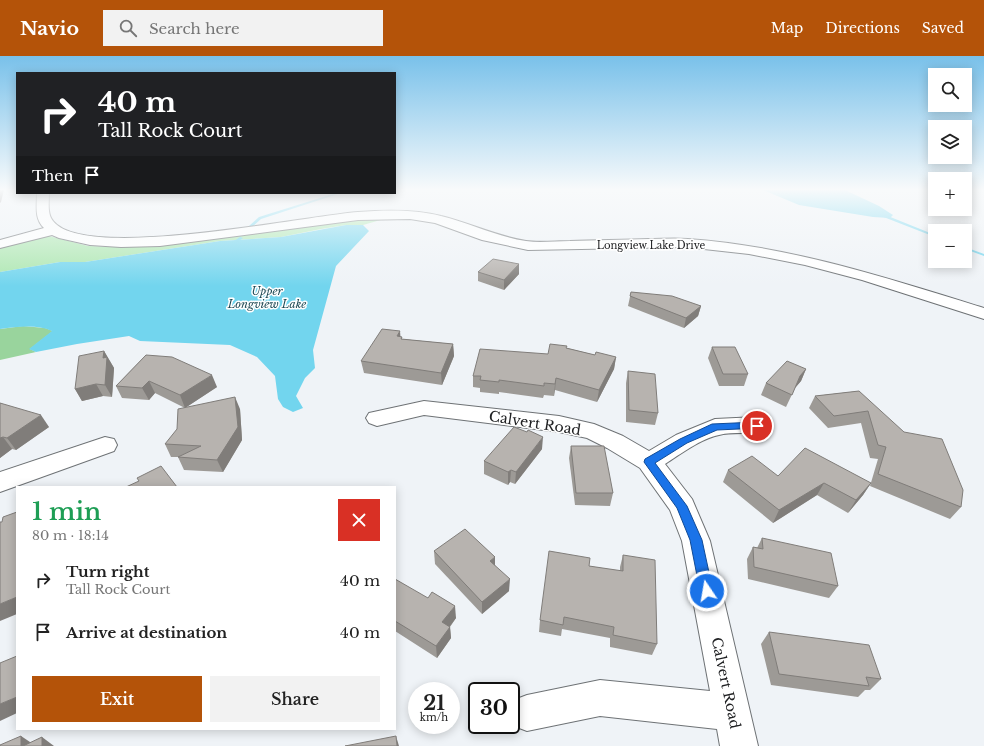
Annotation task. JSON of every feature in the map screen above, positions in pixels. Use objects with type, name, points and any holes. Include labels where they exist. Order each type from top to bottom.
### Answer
[{"type":"street","points":[[46,222],[54,230]]},
{"type":"street","name":"Longview Lake Drive","points":[[54,230],[64,235],[90,241],[138,243],[176,240],[311,222]]},
{"type":"street","name":"Longview Lake Drive","points":[[447,222],[497,240],[528,246],[686,243],[749,250],[806,261],[868,277],[984,314]]},
{"type":"street","points":[[0,244],[54,230]]},
{"type":"street","name":"Calvert Road","points":[[377,418],[424,408],[559,424],[594,432],[615,442],[649,462],[682,506],[696,540],[740,746]]},
{"type":"street","points":[[649,462],[684,441],[715,427],[757,426]]},
{"type":"street","points":[[0,482],[105,445]]},
{"type":"street","points":[[527,713],[600,698],[732,712]]},
{"type":"green space","points":[[339,222],[373,222],[363,225],[346,225],[321,229],[281,237],[220,241],[85,262],[60,262],[0,272],[0,248],[49,236],[88,246],[160,246]]},
{"type":"green space","points":[[23,326],[45,328],[53,331],[30,349],[36,352],[0,360],[0,329]]},
{"type":"water","name":"Upper Longview Lake","points":[[346,225],[363,225],[369,231],[336,266],[313,350],[315,368],[305,378],[296,396],[303,408],[293,412],[283,407],[278,399],[275,376],[257,357],[230,345],[140,341],[129,336],[36,352],[29,349],[52,331],[40,327],[0,329],[0,272],[60,262],[85,262],[220,241],[281,237]]},
{"type":"building","points":[[493,259],[519,264],[504,280],[478,272]]},
{"type":"building","points":[[631,292],[672,296],[701,306],[686,318],[630,296]]},
{"type":"building","points":[[382,329],[400,331],[397,336],[402,337],[401,339],[453,344],[441,373],[361,361]]},
{"type":"building","points":[[550,344],[567,346],[566,348],[595,355],[596,352],[616,357],[599,390],[556,378],[555,384],[544,383],[544,386],[499,380],[499,382],[480,380],[481,376],[473,376],[480,349],[548,354]]},
{"type":"building","points":[[712,347],[735,347],[748,374],[723,374]]},
{"type":"building","points":[[104,351],[103,358],[107,357],[105,385],[96,384],[75,389],[79,356]]},
{"type":"building","points":[[146,355],[172,357],[212,375],[180,395],[149,381],[142,388],[116,386]]},
{"type":"building","points":[[787,361],[806,369],[800,376],[792,395],[766,383]]},
{"type":"building","points":[[628,371],[655,374],[658,413],[629,410]]},
{"type":"building","points":[[859,391],[904,432],[942,439],[963,490],[961,507],[878,474],[886,447],[878,445],[868,411],[834,416],[815,396]]},
{"type":"building","points":[[235,397],[238,427],[217,460],[178,457],[201,446],[165,444],[177,429],[178,409]]},
{"type":"building","points":[[0,403],[41,415],[7,438],[0,438]]},
{"type":"building","points":[[514,427],[527,432],[528,430],[543,437],[516,472],[511,470],[508,472],[484,461]]},
{"type":"building","points":[[571,446],[604,446],[613,493],[576,493]]},
{"type":"building","points":[[805,448],[871,483],[856,500],[824,483],[779,510],[728,470],[752,456],[778,476]]},
{"type":"building","points":[[161,466],[176,486],[128,486],[139,481],[137,478]]},
{"type":"building","points":[[16,512],[16,597],[0,604],[0,522],[2,522],[3,517]]},
{"type":"building","points":[[465,529],[495,557],[490,561],[510,579],[482,602],[434,551]]},
{"type":"building","points":[[762,538],[831,553],[838,586],[754,567],[753,547],[763,549]]},
{"type":"building","points":[[549,551],[590,558],[589,566],[623,571],[623,555],[655,560],[657,644],[613,635],[614,627],[564,617],[563,625],[540,620]]},
{"type":"building","points":[[396,580],[428,598],[432,592],[455,606],[442,622],[450,627],[436,646],[396,622]]},
{"type":"building","points":[[769,632],[869,645],[881,679],[866,677],[869,686],[779,674]]},
{"type":"building","points":[[16,656],[16,697],[0,704],[0,663]]},
{"type":"building","points":[[21,736],[21,746],[0,746],[0,745]]},
{"type":"building","points":[[396,736],[397,746],[345,746]]},
{"type":"building","points":[[42,737],[42,746],[23,746]]},
{"type":"waterway","points":[[251,226],[255,222]]},
{"type":"waterway","points":[[900,222],[928,233]]},
{"type":"waterway","points":[[232,244],[241,238]]},
{"type":"waterway","points":[[972,251],[984,255]]},
{"type":"route","points":[[707,591],[696,540],[682,506],[649,462],[684,441],[715,427],[757,426]]}]
